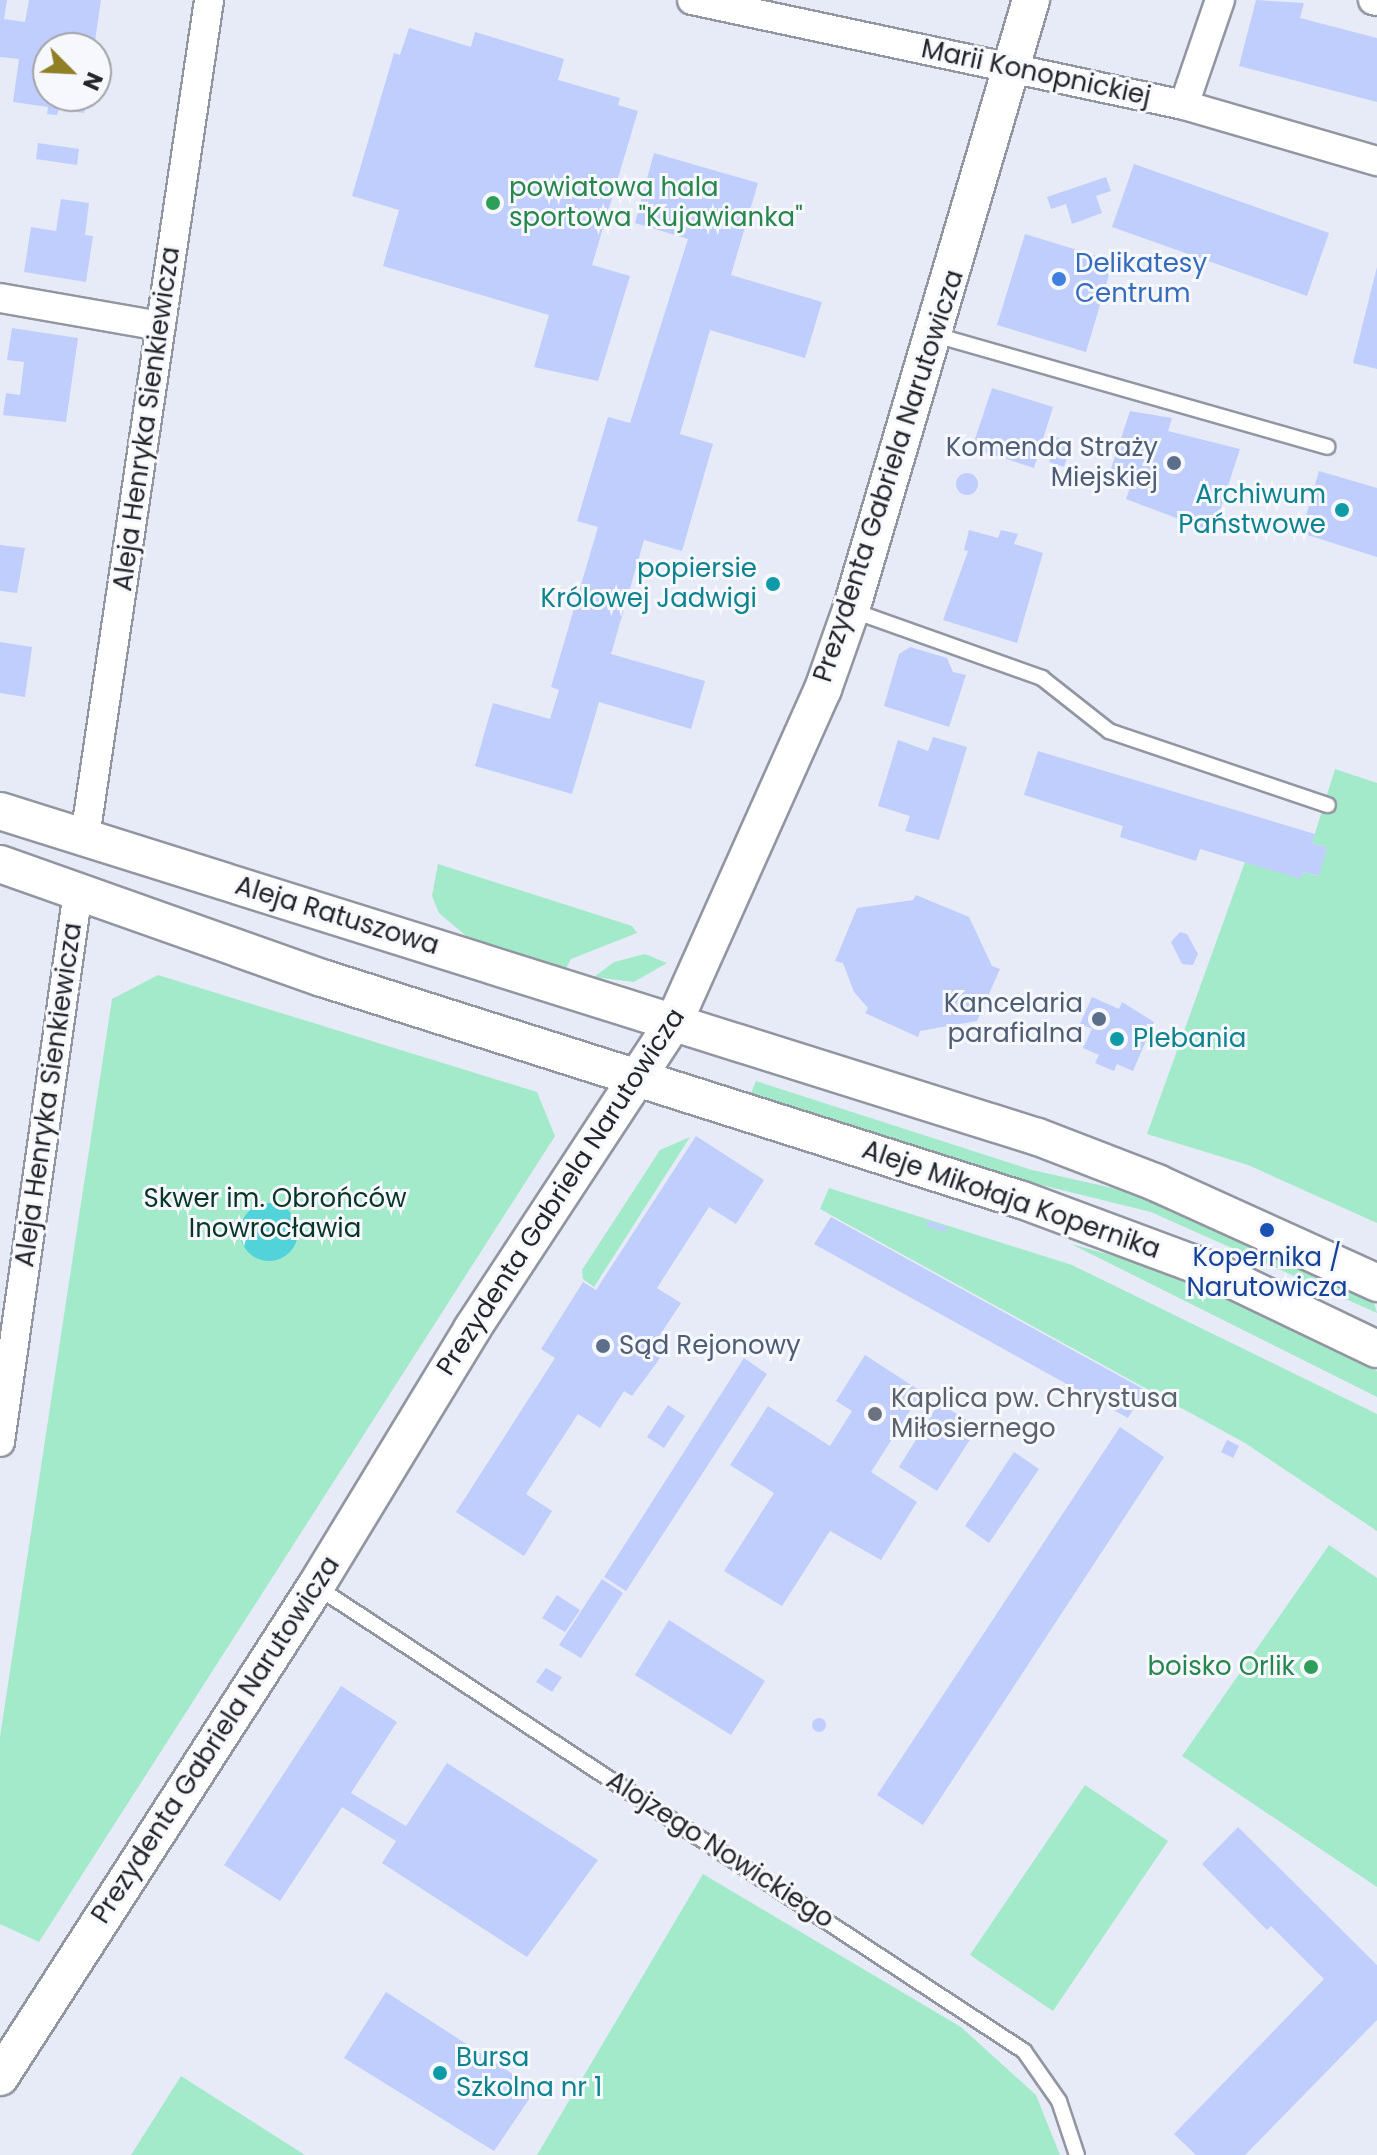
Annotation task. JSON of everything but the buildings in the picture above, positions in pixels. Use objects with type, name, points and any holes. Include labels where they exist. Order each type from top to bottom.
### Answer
[{"type":"street","name":"Aleja Henryka Sienkiewicza","points":[[85,837],[209,0]]},
{"type":"street","name":"Marii Konopnickiej","points":[[692,0],[1184,105],[1377,161]]},
{"type":"street","name":"Prezydenta Gabriela Narutowicza","points":[[0,2077],[316,1586],[472,1329],[635,1076],[674,1022],[823,689],[851,610],[935,335],[1031,0]]},
{"type":"street","points":[[1184,105],[1220,0]]},
{"type":"street","points":[[0,298],[161,326]]},
{"type":"street","name":"Aleja Ratuszowa","points":[[0,811],[674,1022]]},
{"type":"street","points":[[0,864],[237,950],[635,1076]]},
{"type":"street","name":"Aleja Henryka Sienkiewicza","points":[[0,1442],[78,891]]},
{"type":"street","points":[[674,1022],[1038,1137],[1212,1206],[1377,1283]]},
{"type":"street","name":"Aleje Mikołaja Kopernika","points":[[635,1076],[1120,1234],[1216,1272],[1377,1349]]},
{"type":"lane","points":[[935,335],[1327,447]]},
{"type":"lane","points":[[851,610],[1042,678],[1109,731],[1328,805]]},
{"type":"lane","name":"Alojzego Nowickiego","points":[[316,1586],[1024,2051],[1059,2101],[1077,2155]]},
{"type":"green space","points":[[1335,769],[1377,783],[1377,1223],[1248,1165],[1147,1134],[1245,862],[1301,878],[1303,872],[1318,876],[1327,847],[1312,843]]},
{"type":"green space","points":[[438,864],[632,926],[637,933],[571,959],[566,968],[471,940],[439,913],[432,896]]},
{"type":"green space","points":[[645,954],[667,963],[634,982],[594,977],[614,962]]},
{"type":"green space","name":"Skwer im. Obrońców Inowrocławia","points":[[158,975],[537,1092],[555,1136],[39,1942],[0,1924],[0,1737],[112,999]]},
{"type":"green space","points":[[756,1081],[1032,1170],[1126,1191],[1373,1299],[1377,1313],[1151,1212],[1017,1179],[751,1093]]},
{"type":"green space","points":[[690,1137],[594,1287],[583,1279],[582,1270],[660,1150]]},
{"type":"green space","points":[[829,1188],[1072,1265],[1377,1414],[1377,1531],[1245,1443],[820,1209]]},
{"type":"green space","points":[[1071,1244],[1151,1266],[1324,1344],[1377,1371],[1377,1397]]},
{"type":"green space","name":"boisko Orlik","points":[[1329,1545],[1377,1578],[1377,1887],[1182,1756]]},
{"type":"green space","points":[[1085,1785],[1168,1841],[1053,2011],[970,1955]]},
{"type":"green space","points":[[703,1874],[961,2027],[1036,2095],[1060,2155],[537,2155]]},
{"type":"green space","points":[[181,2076],[305,2155],[131,2155]]},
{"type":"water","points":[[269,1203],[289,1212],[298,1232],[289,1252],[269,1261],[249,1252],[240,1232],[249,1212]]},
{"type":"place","name":"powiatowa hala sportowa \"Kujawianka\"","points":[[493,203]]},
{"type":"place","name":"Delikatesy Centrum","points":[[1059,279]]},
{"type":"place","name":"Komenda Straży Miejskiej","points":[[1174,463]]},
{"type":"place","name":"Archiwum Państwowe","points":[[1342,510]]},
{"type":"place","name":"popiersie Królowej Jadwigi","points":[[773,584]]},
{"type":"place","name":"Kancelaria parafialna","points":[[1099,1019]]},
{"type":"place","name":"Plebania","points":[[1117,1039]]},
{"type":"place","name":"Kopernika / Narutowicza","points":[[1267,1230]]},
{"type":"place","name":"Sąd Rejonowy","points":[[603,1346]]},
{"type":"place","name":"Kaplica pw. Chrystusa Miłosiernego","points":[[875,1414]]},
{"type":"place","name":"boisko Orlik","points":[[1311,1667]]},
{"type":"place","name":"Bursa Szkolna nr 1","points":[[440,2073]]}]
